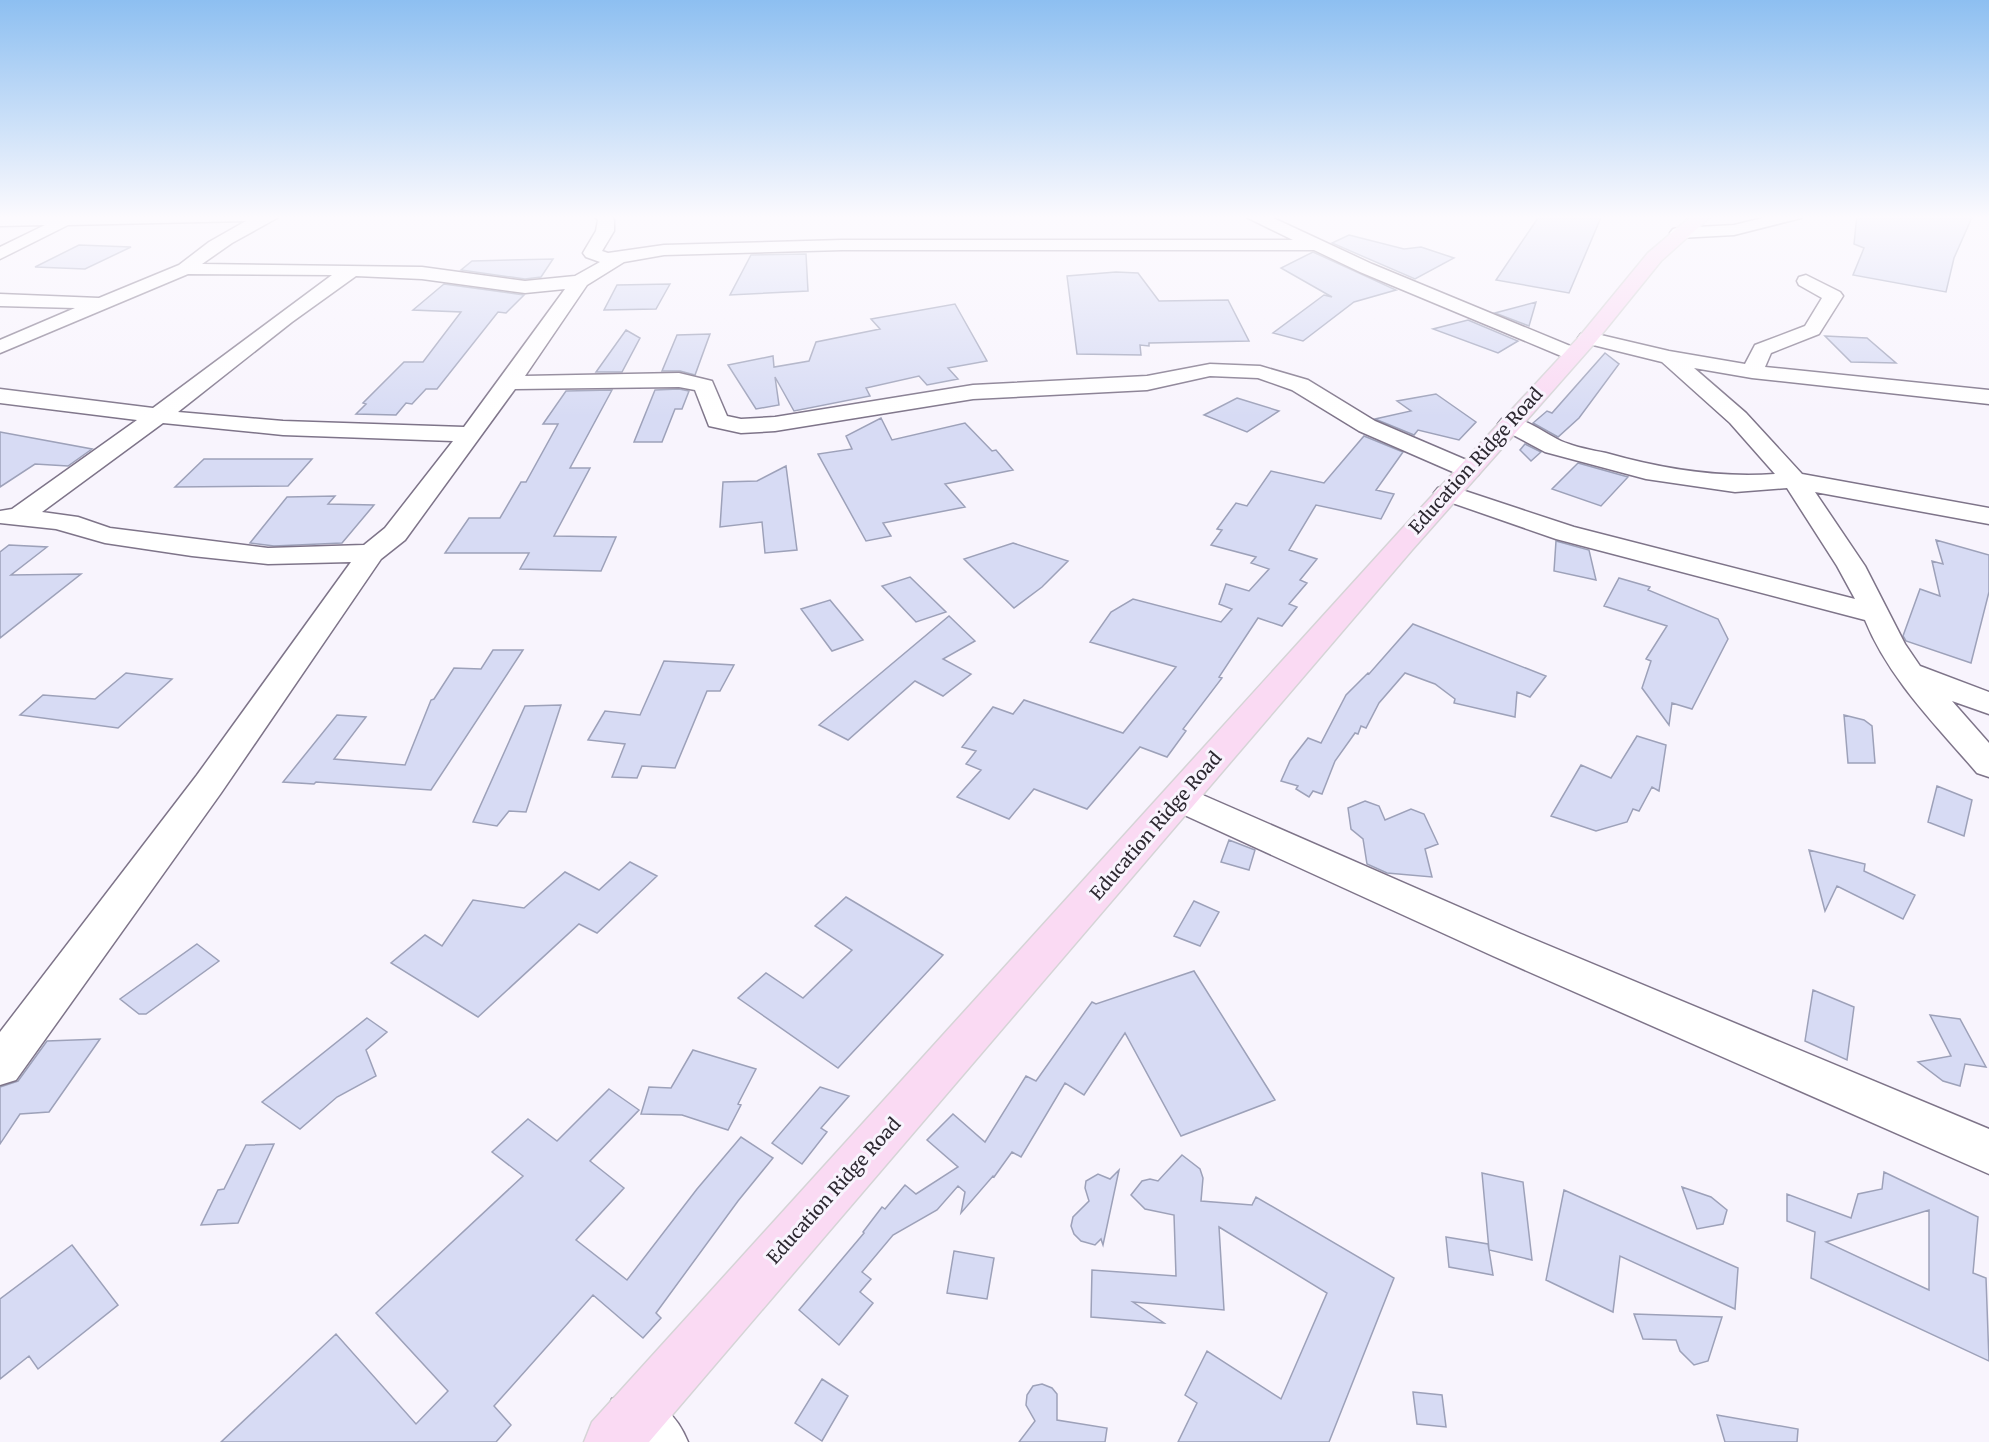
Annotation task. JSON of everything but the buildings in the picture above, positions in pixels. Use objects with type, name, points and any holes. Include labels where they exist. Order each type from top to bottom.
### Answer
[{"type":"main road","name":"Education Ridge Road","points":[[634,1434],[1182,798],[1458,481],[1580,346],[1632,282]]},
{"type":"street","points":[[0,347],[153,282]]},
{"type":"street","points":[[9,517],[158,416],[335,282]]},
{"type":"street","points":[[490,282],[525,287],[572,282]]},
{"type":"street","points":[[0,1065],[209,784],[371,553],[395,534],[471,434],[579,282]]},
{"type":"street","points":[[1405,282],[1580,346],[1668,357],[1752,372],[1989,397]]},
{"type":"street","points":[[1752,372],[1762,349],[1812,330],[1833,296],[1808,282]]},
{"type":"street","points":[[0,300],[102,303]]},
{"type":"street","points":[[1668,357],[1738,418],[1794,480],[1851,566],[1890,644],[1909,673],[1989,765]]},
{"type":"street","points":[[508,383],[679,380],[704,386],[717,421],[741,426],[775,424],[973,392],[1147,383],[1210,370],[1260,372],[1300,385],[1523,521],[1877,614]]},
{"type":"street","points":[[0,396],[206,422],[283,428],[471,434]]},
{"type":"street","points":[[1510,424],[1554,447],[1646,472],[1735,484],[1794,480],[1887,500],[1989,516]]},
{"type":"street","points":[[9,517],[78,525],[105,535],[268,556],[371,553]]},
{"type":"street","points":[[1909,673],[1989,704]]},
{"type":"street","points":[[1182,798],[1507,945],[1989,1152]]}]
